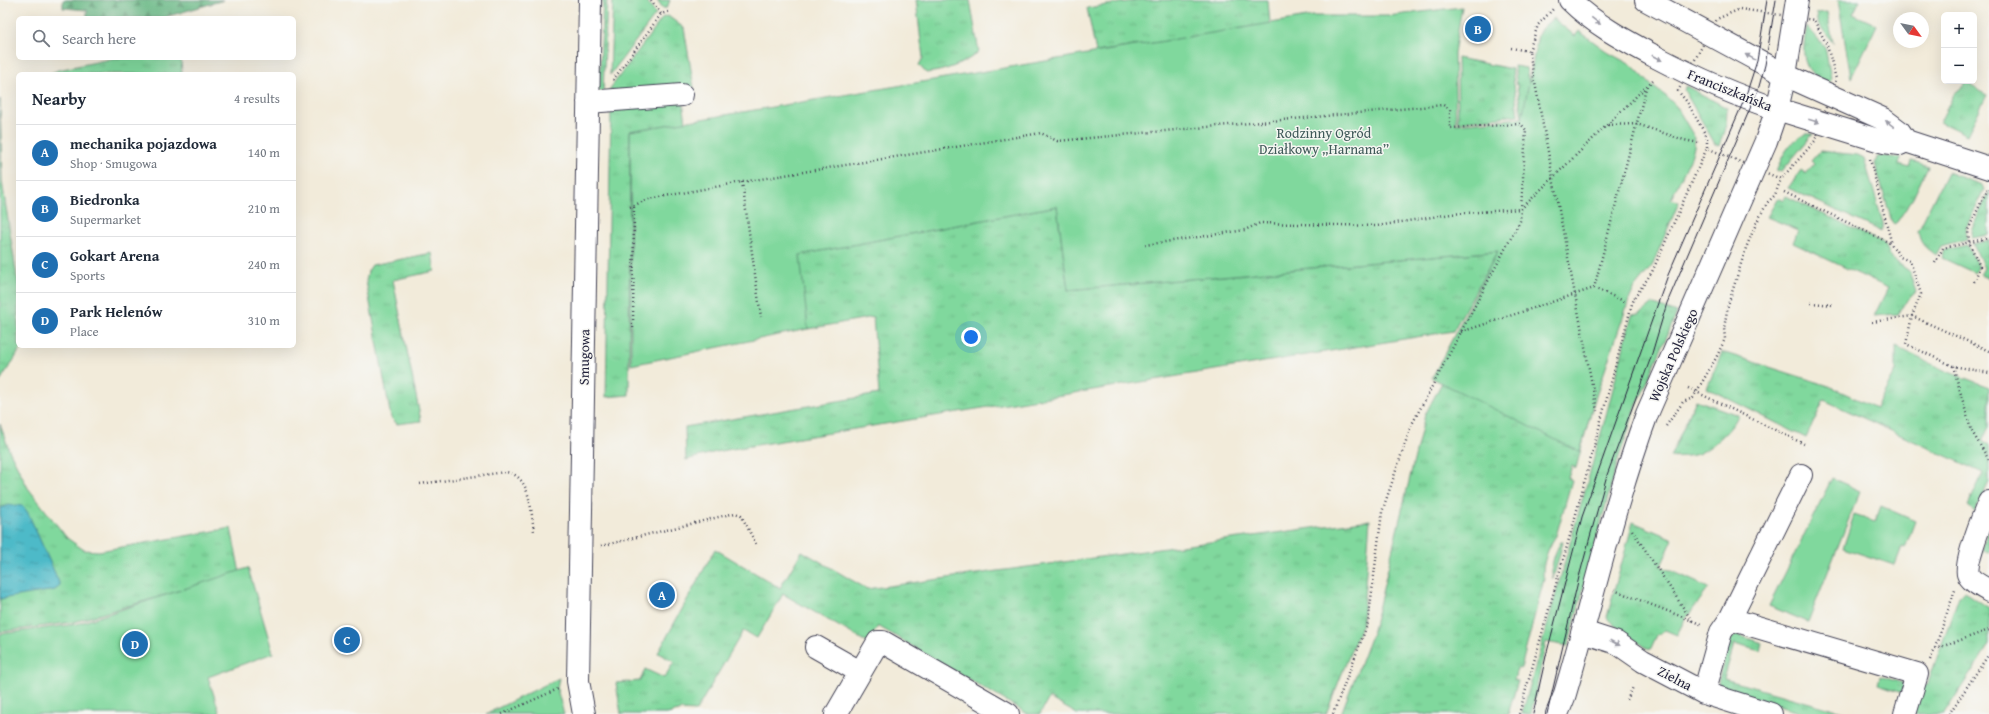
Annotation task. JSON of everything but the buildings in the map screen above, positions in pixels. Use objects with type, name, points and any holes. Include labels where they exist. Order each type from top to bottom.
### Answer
[{"type":"street","name":"Smugowa","points":[[584,714],[578,681],[590,0]]},
{"type":"street","points":[[1646,0],[1785,75],[1883,118],[1899,131],[1906,141]]},
{"type":"street","name":"Franciszkańska","points":[[1563,3],[1623,40],[1702,81],[1777,109],[1884,142],[1900,144],[1906,141],[1989,168]]},
{"type":"street","name":"Wojska Polskiego","points":[[1556,714],[1564,697],[1630,463],[1647,414],[1747,185],[1777,109],[1801,9]]},
{"type":"street","points":[[588,102],[682,95]]},
{"type":"street","points":[[1704,693],[1726,626],[1801,474]]},
{"type":"street","points":[[1989,502],[1970,553],[1967,569],[1968,574],[1972,579],[1989,592]]},
{"type":"street","points":[[1726,626],[1916,679],[1905,714]]},
{"type":"street","name":"Zielna","points":[[1583,632],[1617,643],[1643,661],[1704,693],[1771,714]]},
{"type":"street","points":[[836,714],[878,642],[883,642],[1008,714]]},
{"type":"street","points":[[816,647],[860,672]]},
{"type":"path","points":[[651,0],[661,14]]},
{"type":"path","points":[[1563,3],[1538,25],[1529,51],[1597,411]]},
{"type":"path","points":[[1713,25],[1720,16],[1736,10],[1744,9]]},
{"type":"path","points":[[1801,9],[1814,20],[1827,45],[1836,79],[1835,85]]},
{"type":"path","points":[[611,82],[661,14],[668,12]]},
{"type":"path","points":[[1511,48],[1529,51]]},
{"type":"path","points":[[1145,245],[1245,230],[1260,224],[1377,226],[1451,214],[1521,209],[1553,176],[1608,125],[1653,80]]},
{"type":"path","points":[[1519,714],[1573,525],[1632,304],[1652,272],[1706,148],[1707,137],[1687,102],[1678,91],[1682,83]]},
{"type":"path","points":[[1594,288],[1646,87]]},
{"type":"path","points":[[630,207],[649,199],[742,182],[1041,133],[1057,141],[1443,105],[1450,109],[1450,128],[1521,124],[1526,130],[1520,221],[1411,426],[1382,512],[1368,623],[1333,714]]},
{"type":"path","points":[[1608,125],[1637,124],[1684,140],[1699,143]]},
{"type":"path","points":[[1683,402],[1693,398],[1716,358],[1725,338],[1724,333],[1728,305],[1746,248],[1767,203],[1775,195],[1781,180],[1815,141],[1818,132]]},
{"type":"path","points":[[1706,148],[1711,150]]},
{"type":"path","points":[[1868,154],[1892,245],[1900,257],[1910,261],[1921,294],[1912,316],[1906,344],[1953,366],[1989,373]]},
{"type":"path","points":[[1773,176],[1781,180]]},
{"type":"path","points":[[742,182],[761,318]]},
{"type":"path","points":[[1974,282],[1980,267],[1970,242],[1968,230],[1989,186]]},
{"type":"path","points":[[1784,192],[1892,245]]},
{"type":"path","points":[[633,328],[634,206]]},
{"type":"path","points":[[1935,263],[1943,248],[1989,238]]},
{"type":"path","points":[[1461,332],[1594,288],[1626,302]]},
{"type":"path","points":[[1811,303],[1833,304]]},
{"type":"path","points":[[1872,322],[1912,316],[1989,351]]},
{"type":"path","points":[[1953,366],[1971,430],[1989,460]]},
{"type":"path","points":[[1688,388],[1804,444]]},
{"type":"path","points":[[420,484],[513,472],[520,477],[528,494],[534,532]]},
{"type":"path","points":[[601,546],[735,513],[741,515],[756,544]]},
{"type":"path","points":[[1626,528],[1631,529],[1692,621]]},
{"type":"path","points":[[1610,588],[1692,621],[1726,626]]},
{"type":"path","points":[[1916,679],[1924,678],[1956,588]]},
{"type":"path","points":[[1935,648],[1989,630]]},
{"type":"path","points":[[1949,714],[1989,654]]},
{"type":"path","points":[[502,714],[578,681]]},
{"type":"path","points":[[1627,700],[1633,687]]},
{"type":"path","points":[[507,714],[510,710]]},
{"type":"green space","points":[[63,0],[224,0],[169,16],[87,16],[87,10],[63,8]]},
{"type":"green space","points":[[603,0],[607,0],[603,92],[599,91]]},
{"type":"green space","points":[[613,0],[646,0],[656,14],[610,75]]},
{"type":"green space","points":[[657,0],[670,0],[667,8],[663,8]]},
{"type":"green space","points":[[916,0],[970,0],[979,52],[954,66],[940,71],[926,73],[919,65],[923,58]]},
{"type":"green space","points":[[1140,0],[1268,0],[1270,25],[1096,52],[1087,8]]},
{"type":"green space","points":[[1838,0],[1860,0],[1853,14],[1877,25],[1851,78]]},
{"type":"green space","name":"Rodzinny Ogród Działkowy „Harnama”","points":[[1462,7],[1454,53],[1456,124],[1522,118],[1538,35],[1541,29],[1553,18],[1575,36],[1579,31],[1609,53],[1633,66],[1652,86],[1676,106],[1695,138],[1691,157],[1671,199],[1679,202],[1652,266],[1635,287],[1629,300],[1592,408],[1580,452],[1432,378],[1498,251],[1068,290],[1057,206],[800,255],[808,329],[631,365],[630,131],[1313,16],[1388,16]]},
{"type":"green space","points":[[1827,12],[1833,43],[1817,22],[1817,13]]},
{"type":"green space","points":[[668,16],[684,28],[694,88],[681,91],[609,90],[663,17]]},
{"type":"green space","points":[[1807,26],[1825,47],[1831,78],[1830,82],[1813,73],[1805,60],[1804,44]]},
{"type":"green space","points":[[1457,58],[1512,69],[1518,115],[1458,122]]},
{"type":"green space","points":[[106,60],[181,60],[182,72],[54,72]]},
{"type":"green space","points":[[1514,66],[1526,68],[1592,408],[1576,468],[1572,466],[1568,478],[1572,480],[1556,536],[1544,563],[1544,579],[1521,668],[1517,668],[1514,680],[1518,681],[1508,714],[1341,714],[1373,630],[1425,415],[1525,223],[1522,118]]},
{"type":"green space","points":[[1966,84],[1972,84],[1979,91],[1987,95],[1967,135],[1940,122],[1954,94]]},
{"type":"green space","points":[[1686,86],[1727,108],[1726,125],[1719,146],[1715,144],[1684,90]]},
{"type":"green space","points":[[0,99],[2,181],[16,271],[16,348],[20,348],[0,382]]},
{"type":"green space","points":[[683,101],[686,122],[630,131],[629,395],[606,397],[611,107]]},
{"type":"green space","points":[[1806,134],[1813,134],[1782,171],[1776,172],[1790,145]]},
{"type":"green space","points":[[1820,151],[1858,155],[1864,158],[1883,223],[1883,228],[1881,231],[1788,188],[1801,170],[1806,174],[1814,164],[1811,161]]},
{"type":"green space","points":[[1882,156],[1900,158],[1899,164],[1910,167],[1912,161],[1928,166],[1913,198],[1897,222],[1894,224],[1892,222],[1875,164],[1877,157]]},
{"type":"green space","points":[[1947,172],[1982,185],[1984,190],[1965,230],[1967,239],[1941,246],[1936,255],[1924,245],[1920,239],[1918,231]]},
{"type":"green space","points":[[1989,192],[1989,235],[1972,238],[1971,231]]},
{"type":"green space","points":[[1786,196],[1885,244],[1891,258],[1909,271],[1916,292],[1904,304],[1898,314],[1874,316],[1888,288],[1793,243],[1798,230],[1767,217],[1778,198],[1783,201]]},
{"type":"green space","points":[[1057,206],[1068,290],[1498,251],[1453,331],[720,451],[686,460],[685,427],[879,394],[873,317],[808,329],[799,255]]},
{"type":"green space","points":[[1989,240],[1989,279],[1980,275],[1984,268],[1973,244]]},
{"type":"green space","points":[[1967,245],[1978,267],[1975,273],[1942,258],[1945,250]]},
{"type":"green space","points":[[432,253],[435,271],[393,280],[421,421],[397,424],[391,418],[366,281],[368,271],[372,265]]},
{"type":"green space","points":[[1652,304],[1677,313],[1635,410],[1618,460],[1568,646],[1546,642],[1531,714],[1522,714],[1605,419],[1632,315],[1640,314]]},
{"type":"green space","points":[[1896,347],[1946,371],[1989,387],[1989,427],[1982,441],[1989,445],[1989,482],[1975,512],[1968,506],[1983,473],[1824,400],[1806,438],[1707,388],[1722,352],[1829,386],[1876,408],[1896,371]]},
{"type":"green space","points":[[1696,400],[1738,415],[1736,420],[1727,432],[1715,443],[1698,454],[1691,456],[1670,457]]},
{"type":"green space","points":[[0,424],[9,450],[28,488],[67,538],[84,550],[99,551],[231,528],[240,573],[74,622],[0,632]]},
{"type":"green space","points":[[1832,478],[1860,491],[1808,622],[1769,606]]},
{"type":"green space","points":[[1881,506],[1915,521],[1905,548],[1901,547],[1894,565],[1843,548],[1854,515],[1875,522]]},
{"type":"green space","points":[[1370,520],[1362,623],[1326,714],[1077,714],[1049,698],[1040,714],[1028,714],[878,626],[868,643],[783,594],[757,638],[743,631],[696,711],[681,710],[667,714],[621,714],[616,683],[640,681],[645,669],[664,678],[674,662],[658,653],[715,549],[780,588],[802,551],[867,589]]},
{"type":"green space","points":[[1633,522],[1673,539],[1661,566],[1709,588],[1684,621],[1677,635],[1665,630],[1657,635],[1650,650],[1619,629],[1607,617]]},
{"type":"green space","points":[[1989,526],[1989,553],[1983,550],[1977,566]]},
{"type":"green space","points":[[1561,542],[1563,542],[1553,579],[1553,560]]},
{"type":"green space","points":[[248,568],[273,653],[208,677],[220,714],[0,714],[0,634],[77,624]]},
{"type":"green space","points":[[1964,591],[1989,608],[1989,645],[1944,714],[1913,714],[1921,689],[1928,683],[1959,596]]},
{"type":"green space","points":[[1737,635],[1762,643],[1760,651],[1734,644],[1724,679],[1849,714],[1805,714],[1721,689],[1718,682],[1730,639]]},
{"type":"green space","points":[[1880,676],[1906,684],[1902,692],[1878,684]]},
{"type":"green space","points":[[559,678],[557,689],[564,714],[486,714]]},
{"type":"water","points":[[9,505],[23,506],[28,513],[58,580],[60,586],[55,590],[0,599],[0,508]]},
{"type":"tram line","points":[[1533,714],[1546,656],[1582,517],[1668,275],[1745,98],[1757,61],[1767,0]]},
{"type":"tram line","points":[[1547,714],[1579,577],[1607,475],[1650,360],[1667,303],[1758,90],[1765,65],[1776,0]]},
{"type":"place","name":"Biedronka","points":[[1478,29]]},
{"type":"place","name":"mechanika pojazdowa","points":[[662,595]]},
{"type":"place","name":"Gokart Arena","points":[[347,640]]},
{"type":"place","name":"Park Helenów","points":[[135,644]]}]
